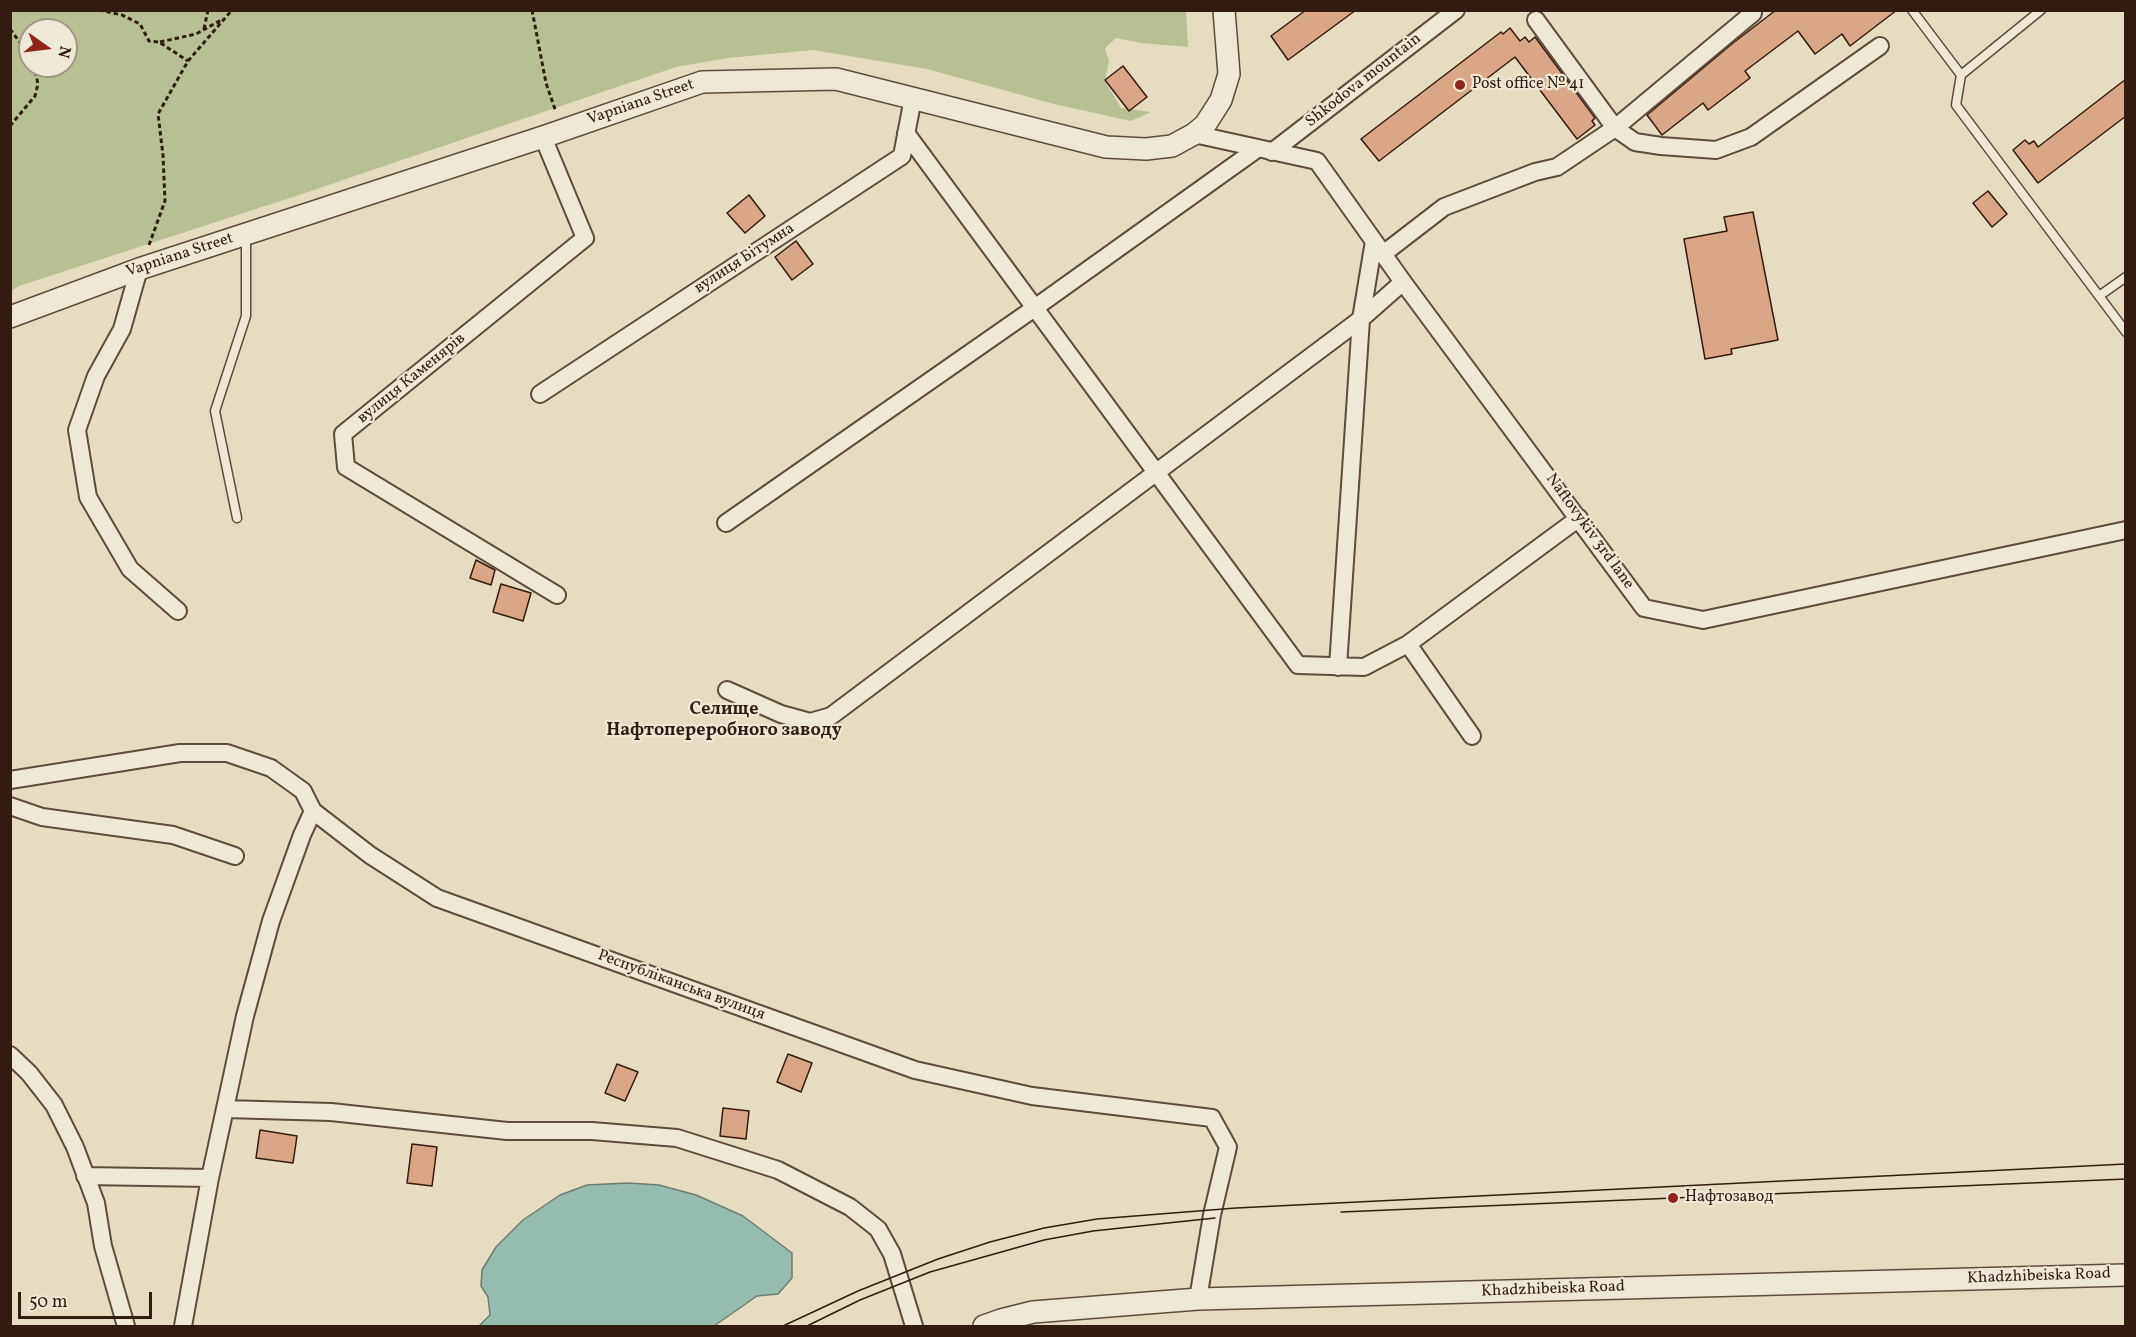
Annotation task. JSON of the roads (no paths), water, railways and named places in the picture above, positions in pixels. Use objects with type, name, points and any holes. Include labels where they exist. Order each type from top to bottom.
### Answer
[{"type":"street","name":"Vapniana Street","points":[[10,317],[245,232],[552,134],[702,82],[836,79],[1106,147],[1146,149],[1172,146],[1194,134],[1205,124],[1221,100],[1229,75],[1224,10]]},
{"type":"street","name":"Shkodova mountain","points":[[726,523],[1264,150],[1456,10]]},
{"type":"street","points":[[1338,667],[1361,319],[1379,248],[1444,207],[1535,172],[1557,167],[1615,128],[1753,13]]},
{"type":"street","points":[[1536,20],[1615,128],[1635,142],[1716,150],[1751,137],[1880,46]]},
{"type":"street","name":"вулиця Бітумна","points":[[540,394],[902,156],[913,98]]},
{"type":"street","points":[[906,133],[1298,665],[1364,667],[1408,644],[1579,518]]},
{"type":"street","name":"вулиця Каменярів","points":[[552,134],[585,238],[343,434],[346,467],[557,595]]},
{"type":"street","name":"Naftovykiv 3rd lane","points":[[1194,134],[1317,161],[1403,282],[1644,608],[1703,620],[2126,530]]},
{"type":"street","points":[[139,269],[122,329],[96,376],[77,430],[88,497],[130,569],[178,611]]},
{"type":"street","points":[[727,690],[782,714],[810,722],[831,716],[1361,319],[1403,282]]},
{"type":"street","points":[[1408,644],[1472,736]]},
{"type":"street","name":"Республіканська вулиця","points":[[10,780],[180,753],[227,753],[271,768],[303,791],[313,811],[370,855],[437,898],[915,1070],[1032,1096],[1212,1118],[1228,1147],[1212,1215],[1198,1299]]},
{"type":"street","points":[[10,806],[42,818],[173,835],[235,856]]},
{"type":"street","points":[[183,1326],[210,1178],[245,1016],[271,921],[313,811]]},
{"type":"street","points":[[10,1055],[29,1073],[54,1105],[75,1147],[96,1203],[103,1246],[126,1326]]},
{"type":"street","points":[[225,1110],[331,1112],[507,1131],[592,1131],[677,1138],[778,1170],[850,1207],[878,1229],[892,1254],[914,1326]]},
{"type":"street","points":[[85,1176],[210,1178]]},
{"type":"street","name":"Khadzhibeiska Road","points":[[984,1326],[1033,1312],[1198,1299],[2126,1275]]},
{"type":"lane","points":[[1912,10],[1961,75]]},
{"type":"lane","points":[[2041,10],[1961,75],[1956,105],[2126,333]]},
{"type":"lane","points":[[237,518],[215,411],[246,316],[245,232]]},
{"type":"lane","points":[[2099,296],[2126,277]]},
{"type":"water","points":[[628,1183],[659,1185],[696,1195],[743,1216],[792,1253],[792,1278],[778,1294],[757,1296],[714,1326],[479,1326],[490,1315],[488,1297],[481,1286],[482,1270],[496,1247],[523,1220],[560,1195],[587,1185]]},
{"type":"tram line","points":[[783,1326],[858,1291],[938,1259],[1044,1228],[1097,1219],[1236,1208],[2126,1164]]},
{"type":"tram line","points":[[1341,1212],[2126,1179]]},
{"type":"tram line","points":[[807,1326],[860,1300],[930,1272],[1044,1240],[1093,1231],[1215,1218]]},
{"type":"place","name":"Post office № 41","points":[[1460,85]]},
{"type":"place","name":"Нафтозавод","points":[[1673,1198]]},
{"type":"district","name":"Селище Нафтопереробного заводу","points":[[724,721]]}]
